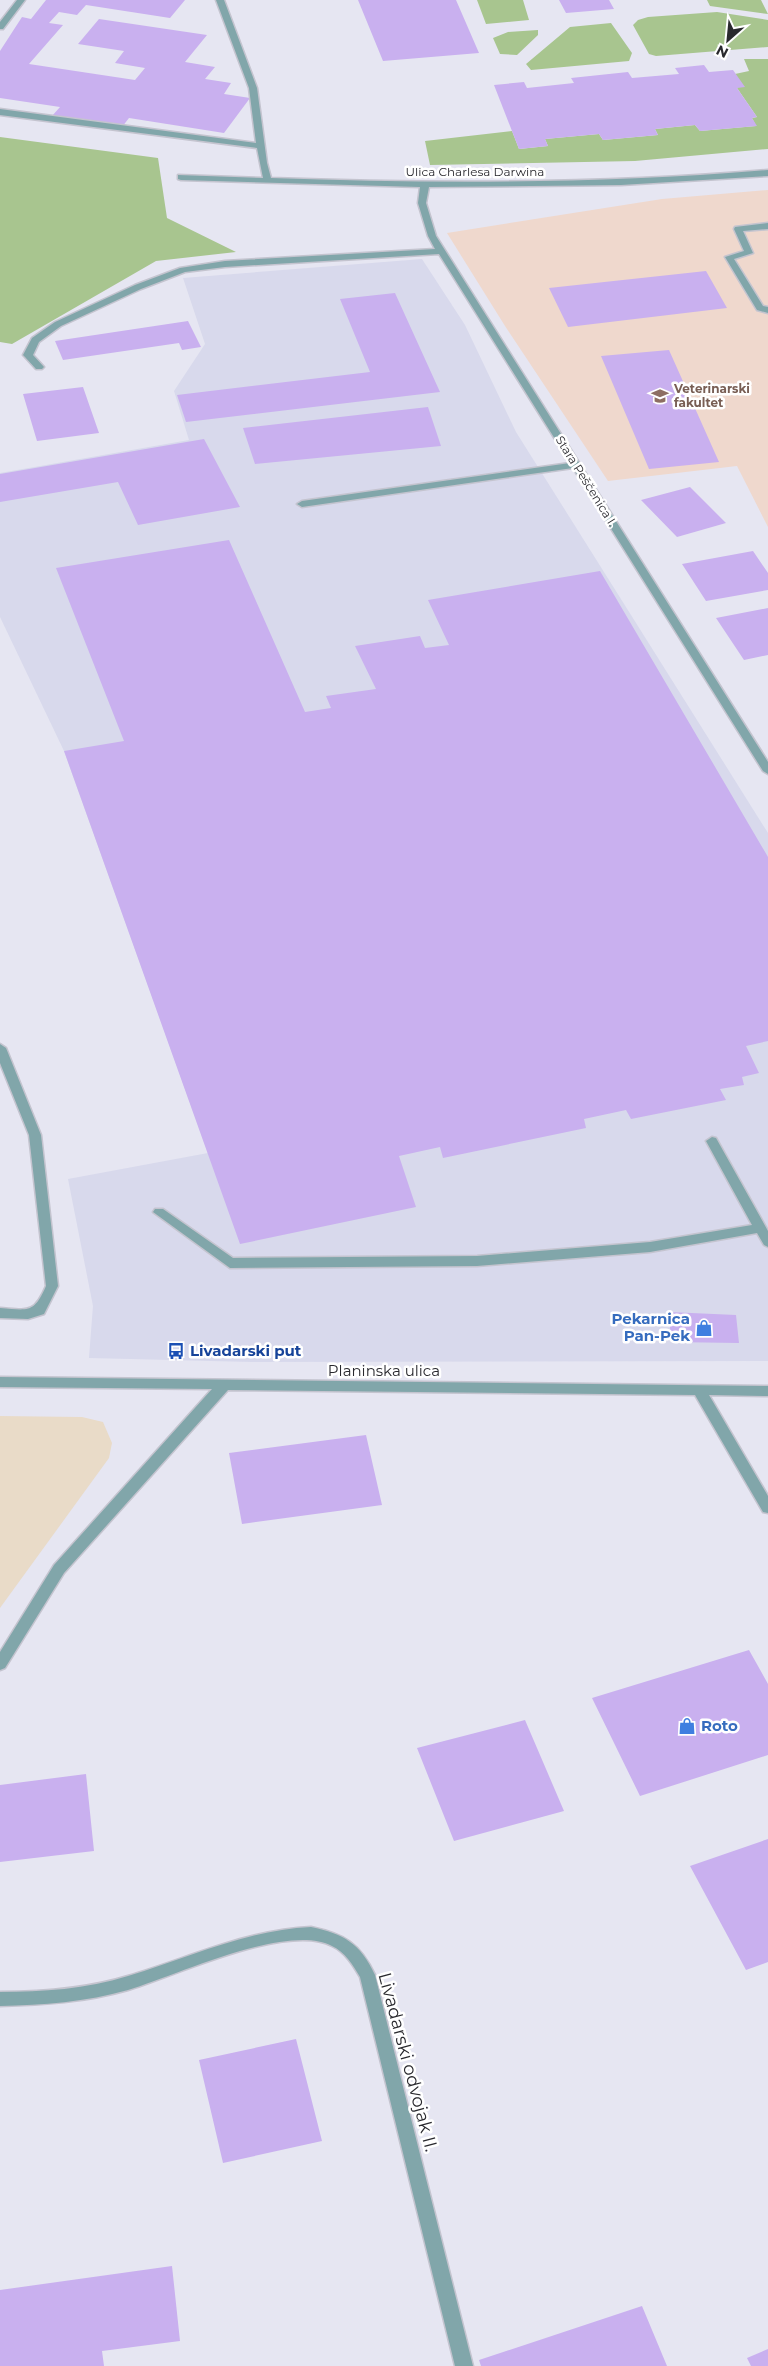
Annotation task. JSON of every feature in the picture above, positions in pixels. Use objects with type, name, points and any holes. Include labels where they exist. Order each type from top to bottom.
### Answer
[{"type":"street","points":[[0,27],[21,0]]},
{"type":"street","points":[[220,0],[253,88],[268,181]]},
{"type":"street","points":[[0,112],[261,146]]},
{"type":"street","name":"Ulica Charlesa Darwina","points":[[181,177],[496,187],[707,179],[768,173]]},
{"type":"street","name":"Stara Peščenica I.","points":[[425,184],[422,203],[432,236],[768,771]]},
{"type":"street","points":[[768,226],[738,229],[749,253],[729,256],[760,308],[768,310]]},
{"type":"street","points":[[39,367],[28,356],[35,340],[58,324],[138,287],[183,270],[224,264],[441,251]]},
{"type":"street","points":[[302,504],[576,465]]},
{"type":"street","points":[[0,1048],[35,1135],[52,1286],[44,1308],[32,1314],[0,1313]]},
{"type":"street","points":[[712,1141],[768,1242]]},
{"type":"street","points":[[159,1212],[230,1263],[477,1261],[650,1247],[760,1228]]},
{"type":"street","name":"Planinska ulica","points":[[0,1382],[768,1391]]},
{"type":"street","points":[[0,1664],[58,1569],[223,1386]]},
{"type":"street","points":[[699,1390],[768,1508]]},
{"type":"street","name":"Livadarski odvojak II.","points":[[0,1999],[46,1998],[127,1983],[242,1946],[296,1933],[331,1938],[352,1952],[367,1975],[464,2366]]},
{"type":"shaded area","name":"Veterinarski fakultet","points":[[768,190],[768,527],[737,466],[608,481],[505,326],[447,233],[662,199]]},
{"type":"shaded area","points":[[422,259],[465,325],[516,432],[768,833],[768,1361],[252,1362],[89,1358],[93,1306],[68,1179],[208,1153],[64,751],[0,617],[0,473],[189,440],[174,391],[205,344],[183,278]]},
{"type":"shaded area","points":[[0,1416],[82,1417],[103,1422],[112,1443],[109,1458],[0,1608]]},
{"type":"green space","points":[[477,0],[523,0],[529,20],[486,24]]},
{"type":"green space","points":[[707,0],[761,0],[768,14],[710,6]]},
{"type":"green space","points":[[717,12],[768,20],[768,47],[656,56],[649,54],[633,25],[638,20],[648,17]]},
{"type":"green space","points":[[611,23],[632,53],[629,61],[531,70],[526,64],[570,27]]},
{"type":"green space","points":[[538,30],[538,35],[517,55],[500,54],[493,38],[508,32]]},
{"type":"green space","points":[[744,59],[768,59],[768,149],[635,161],[430,165],[425,141],[512,131],[519,149],[548,146],[545,139],[599,134],[603,140],[658,135],[655,129],[695,125],[700,131],[756,126],[752,118],[757,117],[737,88],[735,74],[749,71]]},
{"type":"green space","points":[[0,137],[158,158],[167,218],[236,252],[156,261],[12,344],[0,342]]},
{"type":"building","points":[[46,0],[185,0],[170,18],[86,5],[77,15],[59,12],[49,23],[63,25],[29,64],[135,80],[145,68],[115,63],[124,51],[78,44],[99,19],[207,35],[185,62],[215,67],[205,79],[231,83],[224,94],[250,98],[224,133],[129,118],[122,127],[52,116],[60,107],[0,98],[0,51],[22,17],[31,19]]},
{"type":"building","points":[[358,0],[456,0],[479,53],[383,61]]},
{"type":"building","points":[[559,0],[609,0],[614,9],[566,13]]},
{"type":"building","points":[[704,65],[709,72],[733,70],[745,87],[737,88],[757,117],[752,118],[757,126],[700,131],[695,125],[655,129],[658,135],[603,140],[599,134],[545,139],[548,146],[519,149],[494,85],[524,82],[527,88],[574,83],[571,78],[628,72],[632,78],[679,74],[675,68]]},
{"type":"building","points":[[706,271],[727,308],[568,327],[549,288]]},
{"type":"building","points":[[395,293],[440,392],[186,422],[177,395],[370,372],[340,299]]},
{"type":"building","points":[[188,321],[201,347],[182,350],[179,343],[63,360],[55,341]]},
{"type":"building","points":[[669,350],[719,462],[649,469],[601,356]]},
{"type":"building","points":[[83,387],[99,433],[37,441],[23,394]]},
{"type":"building","points":[[428,407],[441,446],[255,464],[243,428]]},
{"type":"building","points":[[204,439],[240,507],[138,525],[118,482],[0,502],[0,474]]},
{"type":"building","points":[[690,487],[726,523],[677,537],[641,500]]},
{"type":"building","points":[[229,540],[305,712],[331,708],[326,696],[376,689],[355,646],[420,636],[425,648],[449,645],[428,600],[600,571],[768,857],[768,1041],[746,1046],[759,1073],[742,1077],[744,1085],[720,1089],[726,1100],[631,1119],[626,1110],[584,1119],[586,1128],[443,1158],[440,1147],[399,1156],[416,1207],[240,1244],[64,751],[124,741],[56,568]]},
{"type":"building","points":[[753,551],[768,573],[768,590],[706,601],[682,564]]},
{"type":"building","points":[[768,608],[768,655],[744,660],[716,618]]},
{"type":"building","name":"Pekarnica Pan-Pek","points":[[669,1312],[736,1315],[739,1343],[671,1342]]},
{"type":"building","points":[[366,1435],[382,1505],[242,1524],[229,1453]]},
{"type":"building","name":"Roto","points":[[749,1650],[768,1684],[768,1755],[640,1796],[592,1698]]},
{"type":"building","points":[[525,1720],[564,1811],[454,1841],[417,1748]]},
{"type":"building","points":[[86,1774],[94,1851],[0,1862],[0,1785]]},
{"type":"building","points":[[768,1839],[768,1962],[746,1970],[690,1866]]},
{"type":"building","points":[[296,2039],[322,2141],[223,2163],[199,2060]]},
{"type":"building","points":[[172,2266],[180,2341],[102,2351],[104,2366],[0,2366],[0,2290]]},
{"type":"building","points":[[642,2306],[667,2366],[481,2366],[479,2360]]},
{"type":"building","points":[[768,2349],[768,2366],[751,2366],[747,2358]]},
{"type":"place","name":"Veterinarski fakultet","points":[[660,396]]},
{"type":"place","name":"Pekarnica Pan-Pek","points":[[704,1328]]},
{"type":"place","name":"Livadarski put","points":[[176,1351]]},
{"type":"place","name":"Roto","points":[[687,1726]]}]
